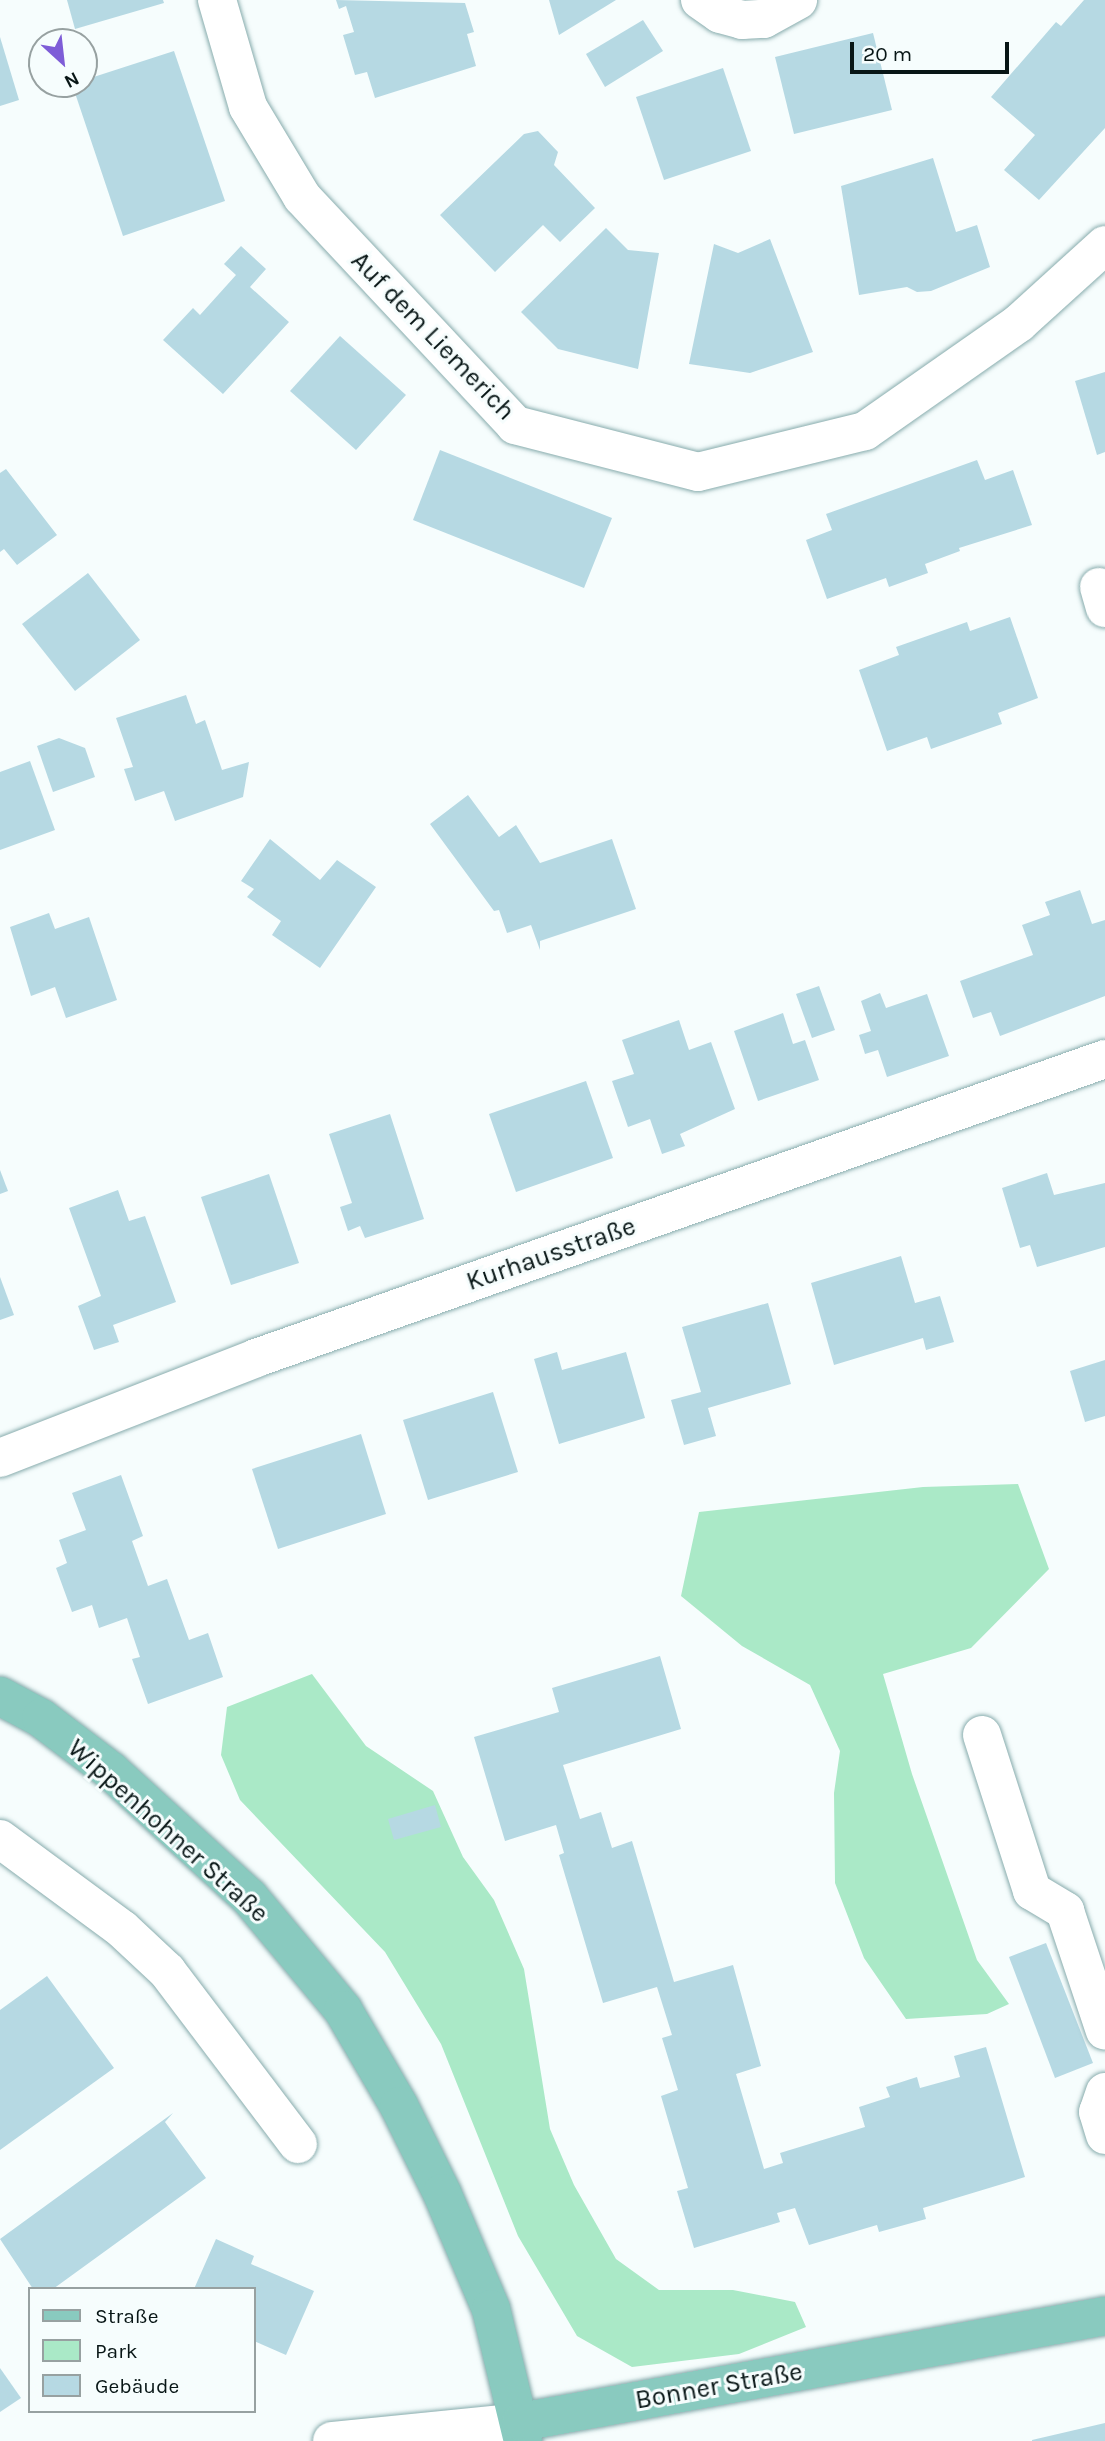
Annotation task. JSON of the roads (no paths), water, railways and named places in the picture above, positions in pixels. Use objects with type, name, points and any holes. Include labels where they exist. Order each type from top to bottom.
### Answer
[{"type":"main road","name":"Wippenhohner Straße","points":[[0,1696],[41,1718],[111,1771],[249,1897],[343,2010],[399,2106],[442,2193],[491,2309],[522,2431]]},
{"type":"main road","name":"Bonner Straße","points":[[522,2431],[1105,2316]]},
{"type":"street","name":"Auf dem Liemerich","points":[[217,0],[248,107],[302,197],[514,425],[698,472],[866,430],[1019,323],[1105,245]]},
{"type":"street","points":[[700,0],[720,14],[742,20],[764,19],[798,0]]},
{"type":"street","name":"Kurhausstraße","points":[[0,1458],[256,1357],[1105,1059]]},
{"type":"street","points":[[982,1735],[1032,1892],[1065,1911],[1105,2031]]},
{"type":"street","points":[[0,1839],[122,1929],[167,1971],[298,2144]]},
{"type":"street","points":[[1105,2092],[1098,2112],[1105,2135]]},
{"type":"street","name":"Bonner Straße","points":[[332,2441],[522,2431]]}]
